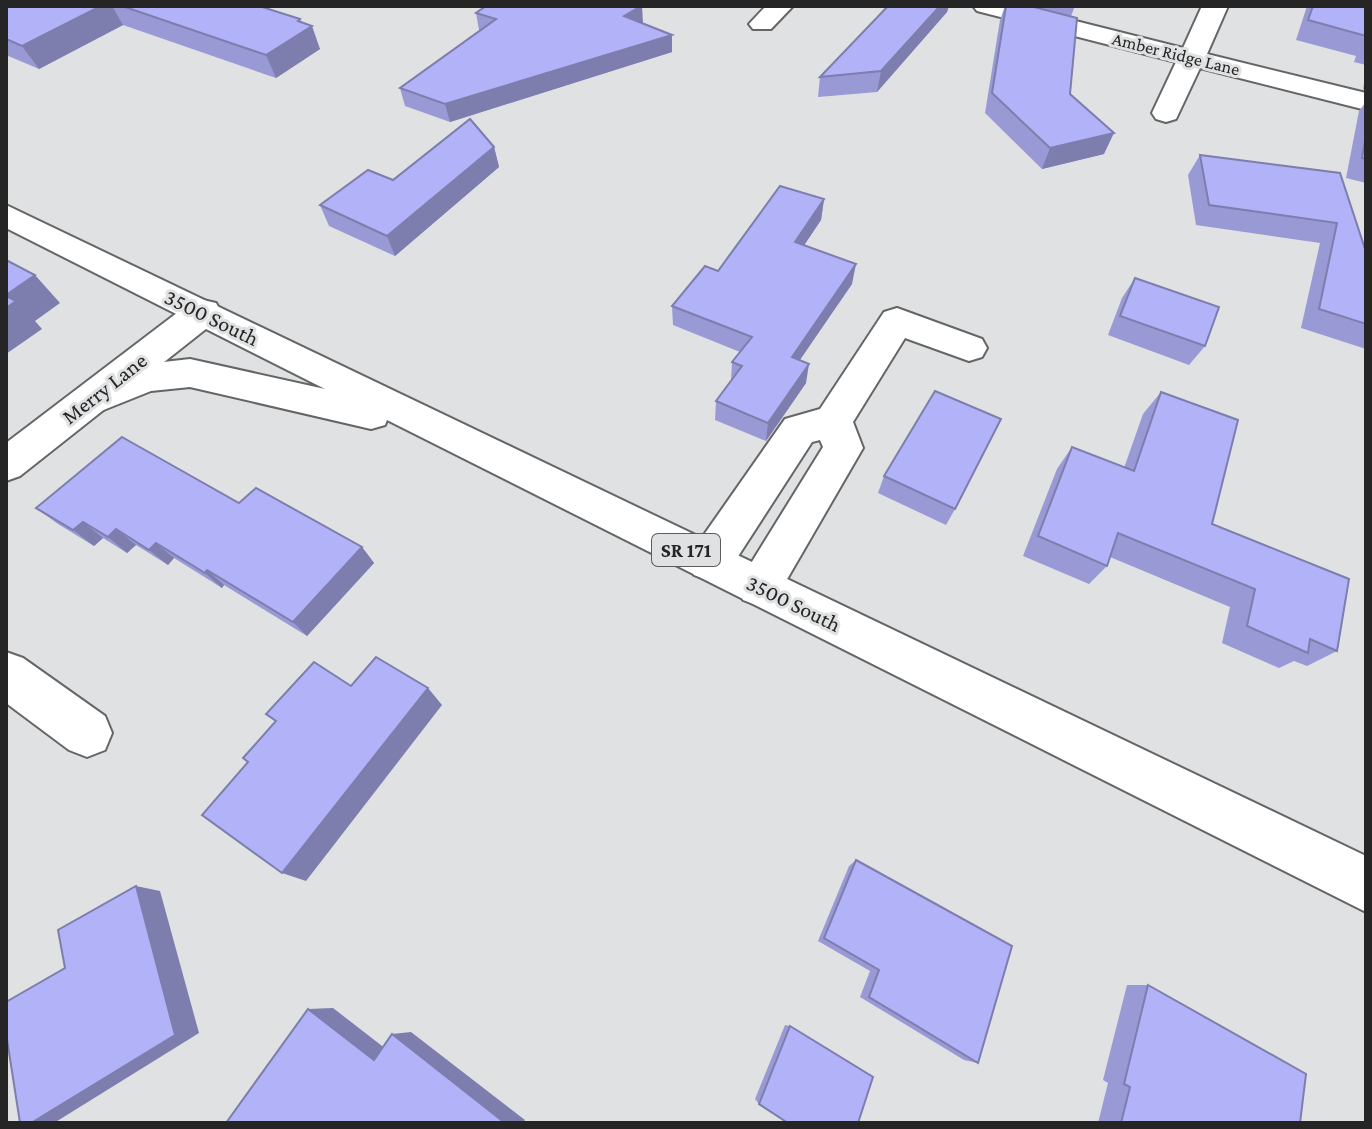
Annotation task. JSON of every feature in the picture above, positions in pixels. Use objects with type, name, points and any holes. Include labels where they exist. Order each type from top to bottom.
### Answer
[{"type":"main road","name":"Amber Ridge Lane","points":[[986,6],[1366,102]]},
{"type":"main road","points":[[1166,113],[1215,6]]},
{"type":"main road","name":"3500 South","points":[[6,215],[1366,885]]},
{"type":"main road","name":"Merry Lane","points":[[6,465],[203,312]]},
{"type":"main road","points":[[710,562],[799,430],[833,421],[897,321],[969,348]]},
{"type":"main road","points":[[91,400],[146,378],[190,373],[449,433]]},
{"type":"main road","points":[[759,586],[843,448],[833,421]]},
{"type":"main road","points":[[6,674],[87,733]]},
{"type":"building","points":[[6,6],[101,6],[22,46],[6,39]]},
{"type":"building","points":[[122,6],[259,6],[312,26],[266,55]]},
{"type":"building","points":[[486,6],[641,6],[624,16],[672,35],[445,104],[400,88],[496,19],[476,13]]},
{"type":"building","points":[[888,6],[940,6],[881,71],[820,77]]},
{"type":"building","points":[[1006,6],[1030,6],[1077,18],[1070,94],[1114,133],[1050,148],[992,93]]},
{"type":"building","points":[[1313,6],[1366,6],[1366,36],[1308,20]]},
{"type":"building","points":[[470,119],[494,147],[387,236],[320,205],[368,170],[393,180]]},
{"type":"building","points":[[1366,136],[1366,159],[1362,158]]},
{"type":"building","points":[[1200,155],[1340,173],[1366,252],[1366,324],[1319,309],[1337,223],[1209,205]]},
{"type":"building","points":[[780,186],[824,199],[795,242],[856,264],[792,357],[809,364],[768,423],[716,401],[742,366],[732,362],[752,337],[672,306],[705,266],[718,271]]},
{"type":"building","points":[[6,260],[35,275],[6,295]]},
{"type":"building","points":[[1135,278],[1219,307],[1205,346],[1120,316]]},
{"type":"building","points":[[6,296],[16,301],[6,308]]},
{"type":"building","points":[[935,391],[1001,419],[955,509],[884,476]]},
{"type":"building","points":[[1161,392],[1238,420],[1212,524],[1349,579],[1337,651],[1310,639],[1308,653],[1247,626],[1255,589],[1118,533],[1107,566],[1038,536],[1072,447],[1134,471]]},
{"type":"building","points":[[122,437],[239,503],[256,488],[362,547],[293,622],[156,543],[149,550],[116,529],[108,537],[83,522],[73,530],[36,508]]},
{"type":"building","points":[[376,657],[428,688],[282,873],[202,815],[248,762],[243,758],[276,721],[266,714],[314,662],[351,686]]},
{"type":"building","points":[[856,860],[1012,946],[978,1063],[869,997],[879,970],[824,938]]},
{"type":"building","points":[[136,886],[175,1035],[31,1123],[20,1123],[6,1033],[6,1002],[65,968],[58,930]]},
{"type":"building","points":[[1148,985],[1306,1074],[1300,1123],[1121,1123],[1130,1087],[1124,1084]]},
{"type":"building","points":[[308,1009],[374,1060],[392,1034],[505,1123],[226,1123]]},
{"type":"building","points":[[790,1026],[873,1077],[858,1123],[788,1123],[759,1104]]}]
